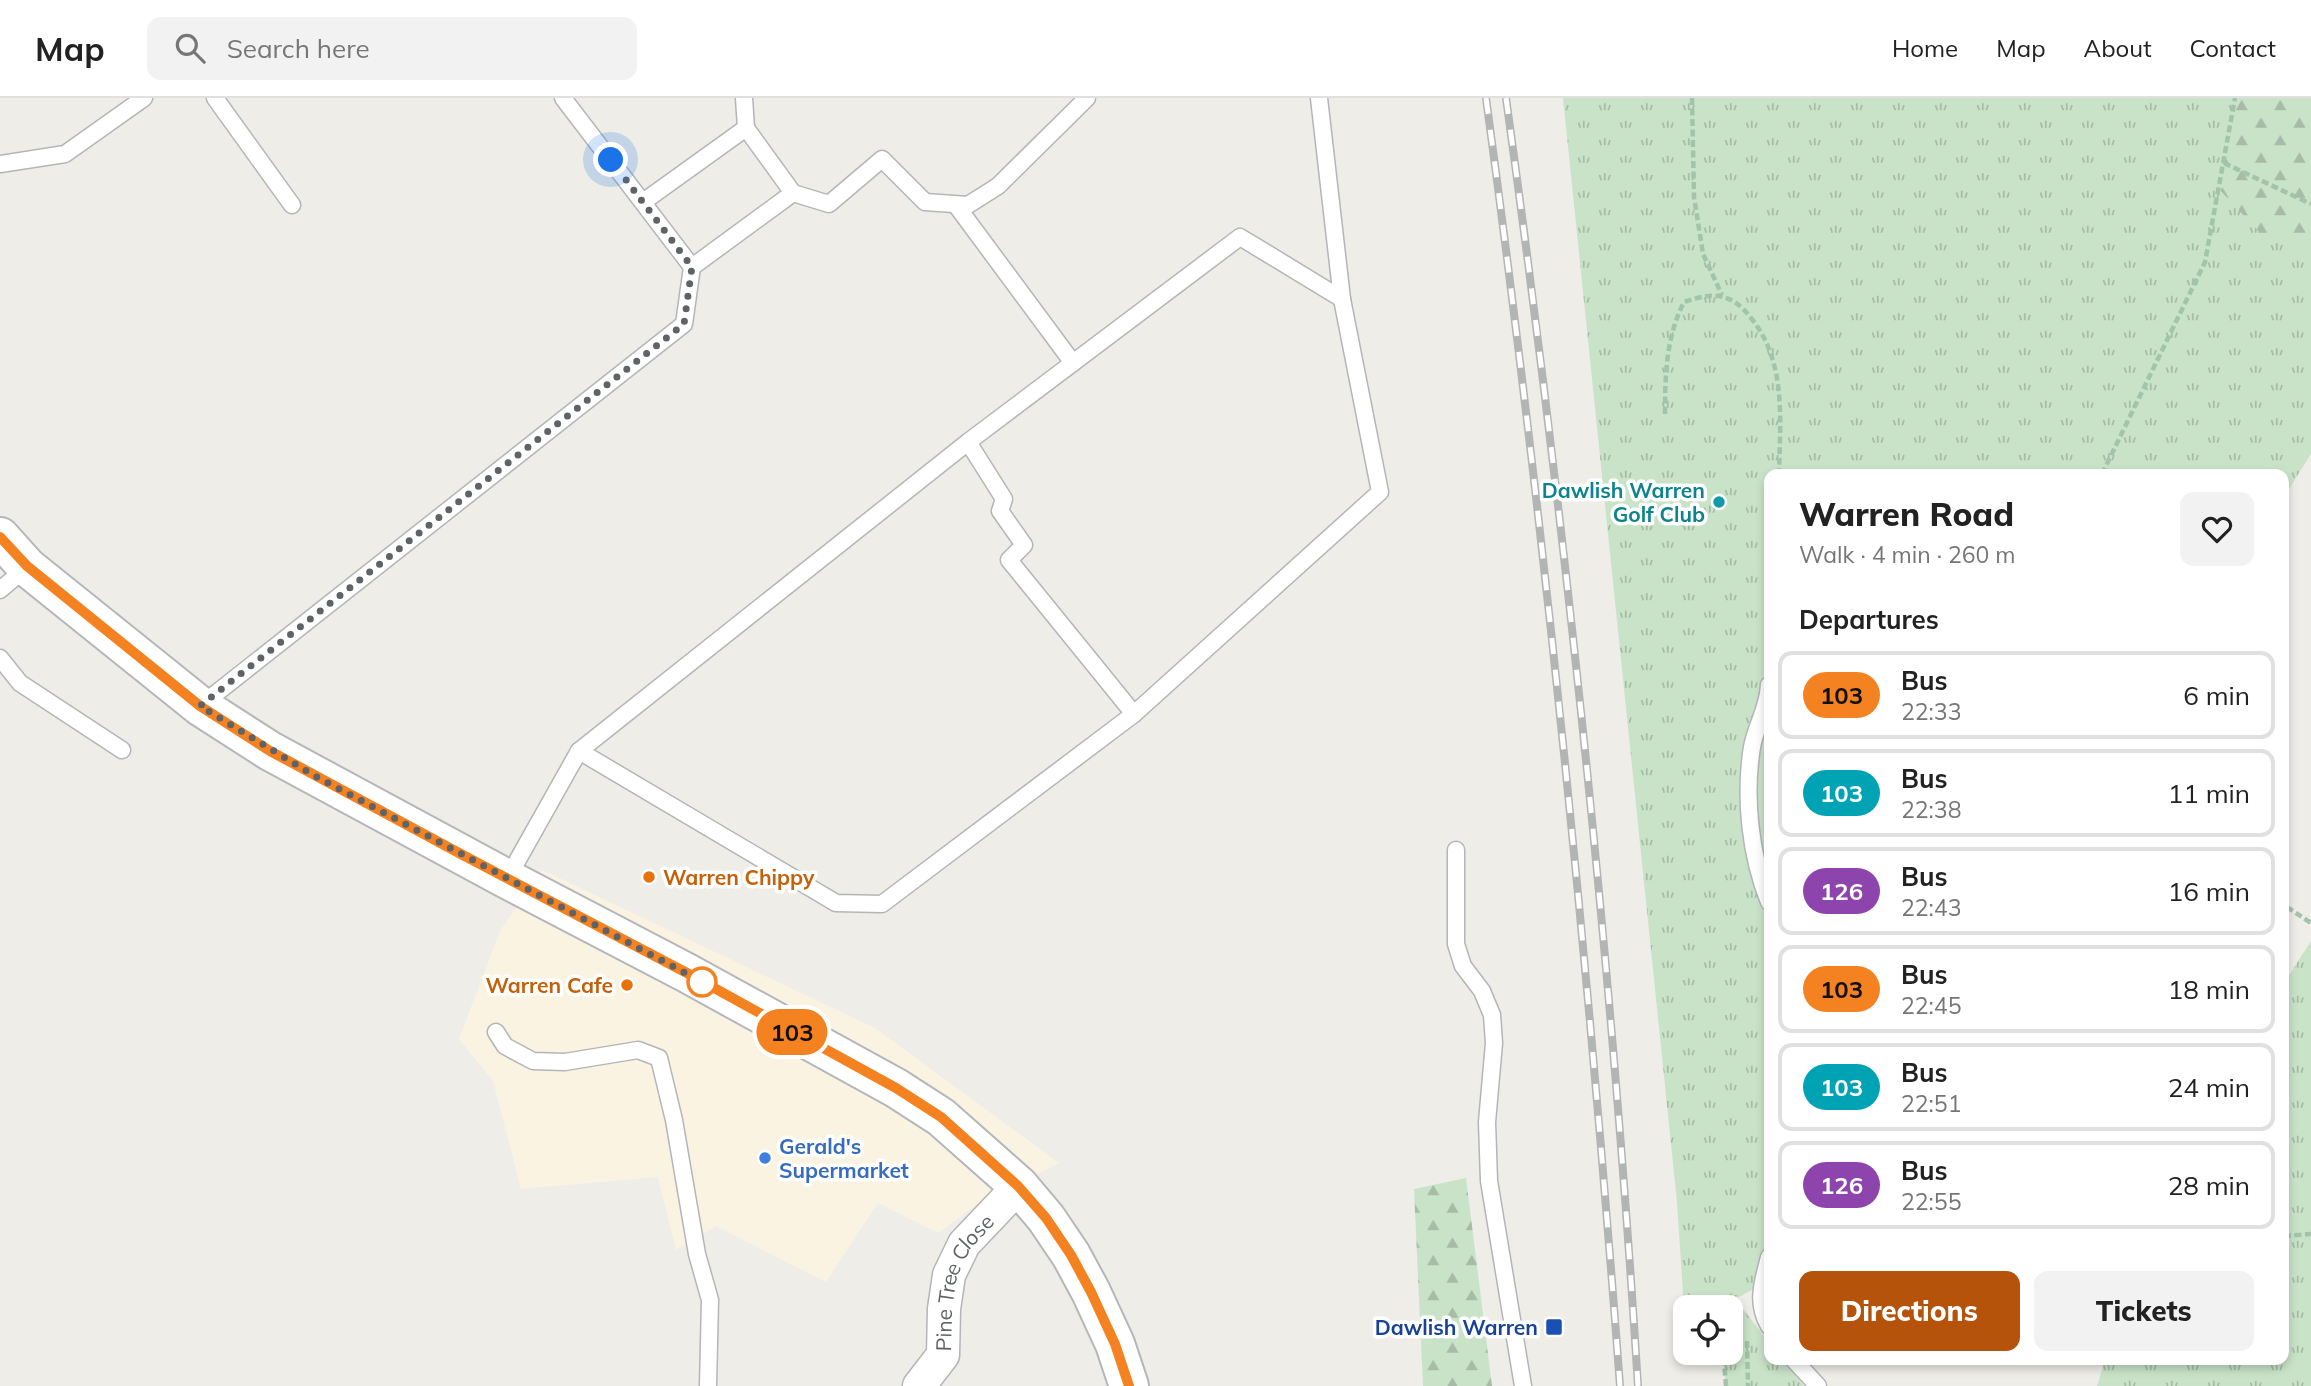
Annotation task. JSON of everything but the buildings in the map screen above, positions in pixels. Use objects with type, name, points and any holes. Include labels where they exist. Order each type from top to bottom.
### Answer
[{"type":"street","points":[[0,537],[13,578],[200,706],[315,776],[687,973],[896,1088],[941,1117],[1018,1186],[1046,1218],[1071,1255],[1115,1344],[1129,1386]]},
{"type":"street","name":"Pine Tree Close","points":[[919,1386],[943,1354],[944,1309],[949,1275],[964,1244],[1018,1186]]},
{"type":"lane","points":[[0,164],[65,154],[144,98]]},
{"type":"lane","points":[[215,98],[292,205]]},
{"type":"lane","points":[[200,706],[684,324],[692,267],[564,98]]},
{"type":"lane","points":[[744,98],[746,128],[793,193],[829,204],[882,159],[925,202],[956,205],[968,205],[998,186],[1087,98]]},
{"type":"lane","points":[[579,751],[836,903],[882,904],[1134,714],[1380,492],[1342,299],[1319,98]]},
{"type":"lane","points":[[643,202],[746,128]]},
{"type":"lane","points":[[692,267],[793,193]]},
{"type":"lane","points":[[956,205],[1073,363]]},
{"type":"lane","points":[[507,879],[579,751],[968,442],[1240,237],[1342,299]]},
{"type":"lane","points":[[968,442],[1004,499],[1000,511],[1024,545],[1009,561],[1134,714]]},
{"type":"lane","points":[[0,658],[20,683],[122,750]]},
{"type":"lane","points":[[1764,714],[1753,743],[1749,771],[1757,867],[1764,887]]},
{"type":"lane","points":[[1456,850],[1455,944],[1463,966],[1482,991],[1492,1015],[1494,1043],[1487,1122],[1489,1181],[1523,1386]]},
{"type":"lane","points":[[496,1032],[505,1046],[533,1061],[565,1062],[638,1050],[659,1058],[676,1133],[697,1254],[710,1300],[708,1386]]},
{"type":"lane","points":[[1764,1276],[1759,1296],[1764,1318]]},
{"type":"lane","points":[[1799,1365],[1818,1386]]},
{"type":"path","points":[[1692,98],[1694,197],[1703,254],[1722,295],[1743,308],[1760,328],[1775,364],[1780,410],[1779,469]]},
{"type":"path","points":[[2104,469],[2205,262],[2235,98]]},
{"type":"path","points":[[2224,163],[2311,204]]},
{"type":"path","points":[[1665,414],[1665,373],[1675,320],[1684,302],[1701,296],[1722,295]]},
{"type":"path","points":[[2289,908],[2311,923]]},
{"type":"path","points":[[2289,1236],[2311,1234]]},
{"type":"path","points":[[1724,1365],[1726,1386]]},
{"type":"shaded area","points":[[542,870],[875,1028],[1059,1163],[976,1205],[938,1233],[878,1203],[826,1282],[716,1226],[676,1250],[658,1177],[521,1189],[493,1081],[459,1039],[500,931]]},
{"type":"green space","name":"Dawlish Warren Golf Club","points":[[1563,98],[2311,98],[2311,454],[2289,489],[2289,469],[1764,469],[1764,1284],[1743,1295],[1683,1295],[1677,1202]]},
{"type":"green space","points":[[2235,98],[2311,98],[2311,238],[2262,235],[2219,189]]},
{"type":"green space","points":[[2311,941],[2311,1386],[2097,1386],[2103,1365],[2289,1365],[2289,975]]},
{"type":"green space","points":[[1466,1178],[1492,1386],[1423,1386],[1414,1189]]},
{"type":"green space","name":"Dawlish Warren Golf Club","points":[[1743,1309],[1764,1336],[1764,1365],[1787,1365],[1804,1386],[1726,1386],[1723,1365],[1743,1365]]},
{"type":"railway","points":[[1486,98],[1527,419],[1563,741],[1594,1064],[1620,1386]]},
{"type":"railway","points":[[1506,98],[1548,419],[1584,740],[1614,1063],[1638,1386]]},
{"type":"bus line","name":"103","points":[[0,537],[27,566],[200,706],[270,751],[687,973],[896,1088],[941,1117],[1018,1186],[1046,1218],[1071,1255],[1091,1292],[1115,1344],[1129,1386]]},
{"type":"place","name":"Dawlish Warren Golf Club","points":[[1719,502]]},
{"type":"place","name":"Warren Chippy","points":[[649,877]]},
{"type":"place","name":"Warren Cafe","points":[[627,985]]},
{"type":"place","name":"Gerald's Supermarket","points":[[765,1158]]},
{"type":"place","name":"Dawlish Warren","points":[[1554,1327]]},
{"type":"route","points":[[611,160],[692,267],[684,324],[200,706],[315,776],[710,986],[702,982]]}]
